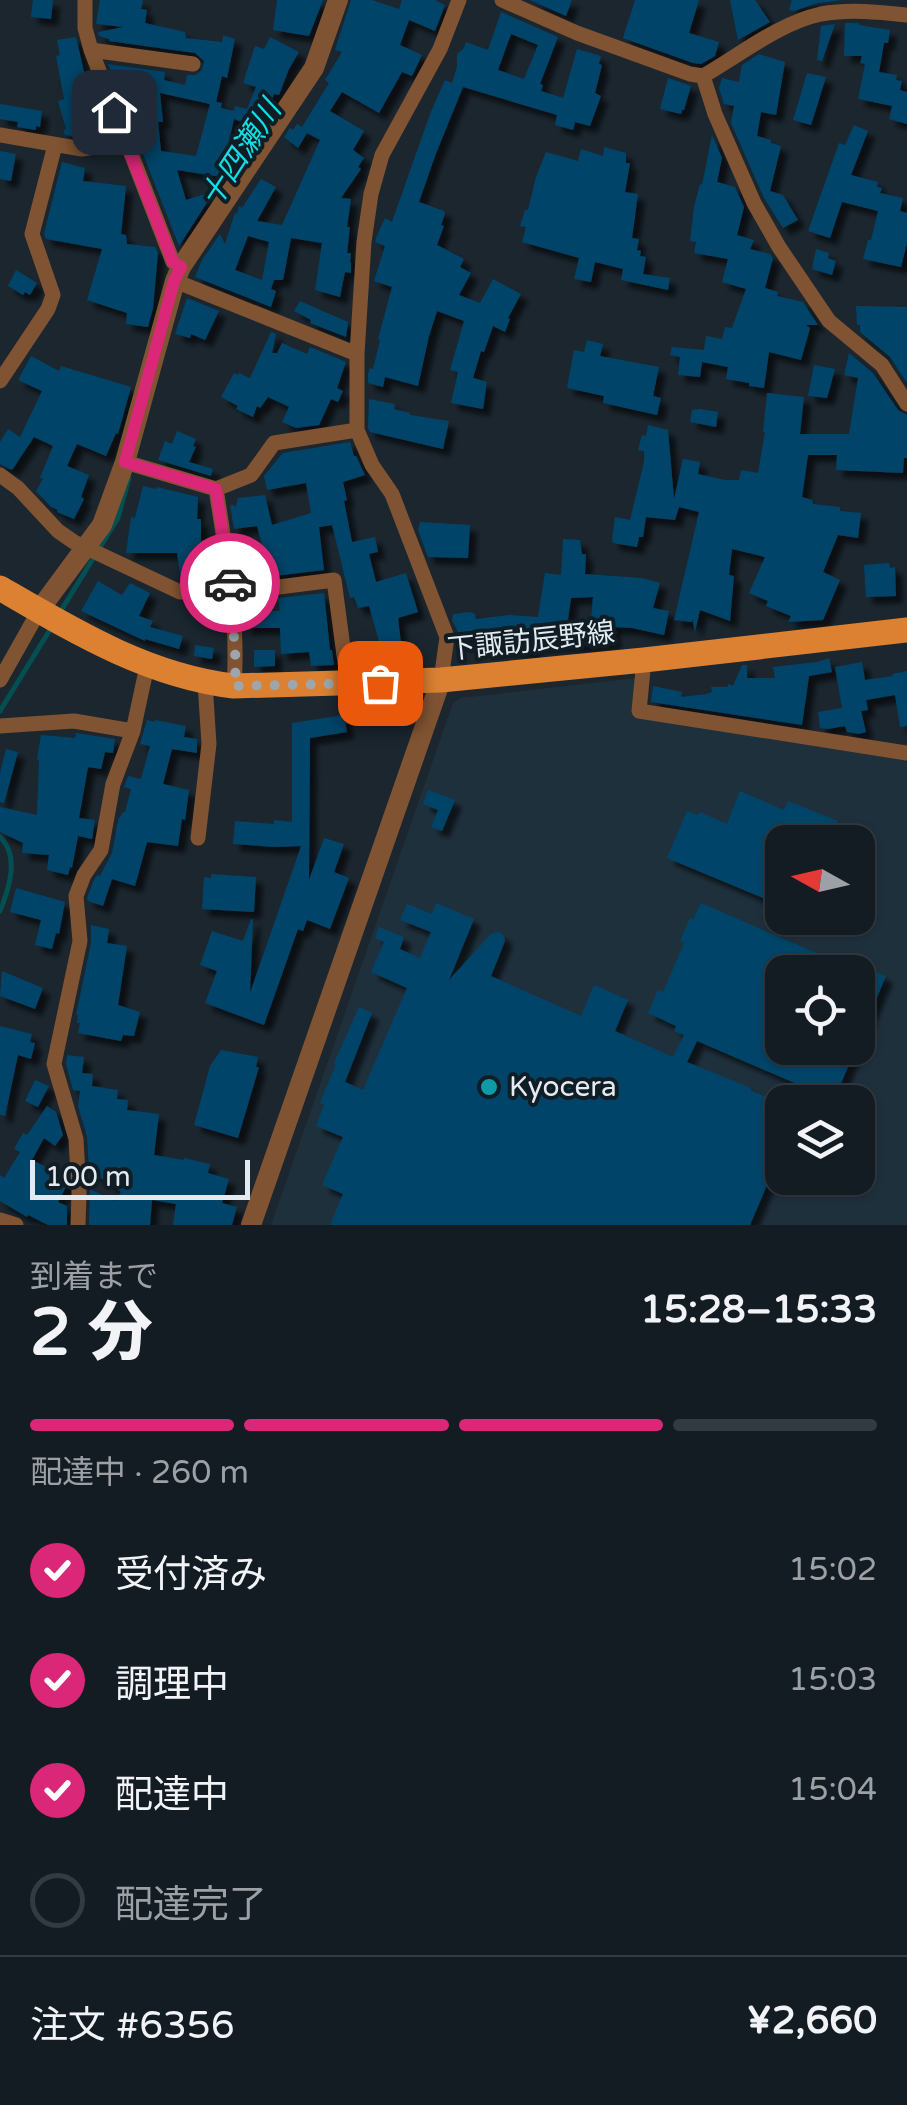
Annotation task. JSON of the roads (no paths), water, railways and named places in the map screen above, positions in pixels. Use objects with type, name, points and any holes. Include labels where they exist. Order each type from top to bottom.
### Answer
[{"type":"main road","name":"下諏訪辰野線","points":[[0,588],[147,666],[234,686],[441,680],[907,630]]},
{"type":"street","points":[[85,0],[85,28],[91,50],[178,274],[356,354]]},
{"type":"street","points":[[0,680],[40,609],[102,526],[125,462],[178,274],[314,68],[338,0]]},
{"type":"street","points":[[251,1225],[446,658],[447,637],[392,494],[372,465],[357,430],[356,354],[364,242],[382,155],[440,49],[459,0]]},
{"type":"street","points":[[502,0],[576,34],[703,76],[777,32],[819,14],[862,11],[907,15]]},
{"type":"street","points":[[91,50],[193,64]]},
{"type":"street","points":[[703,76],[715,114],[754,203],[779,246],[829,322],[882,365],[907,404]]},
{"type":"street","points":[[0,135],[82,149],[126,142]]},
{"type":"street","points":[[0,381],[48,309],[53,295],[32,234],[54,145]]},
{"type":"street","points":[[125,462],[216,489],[251,476],[274,443],[357,430]]},
{"type":"street","points":[[0,475],[74,542],[180,592],[231,594],[334,580],[348,684]]},
{"type":"street","points":[[216,489],[231,594],[234,686]]},
{"type":"street","points":[[644,660],[639,712],[907,753]]},
{"type":"street","points":[[78,1225],[76,1139],[54,1064],[80,941],[76,896],[101,850],[113,784],[133,731],[147,666]]},
{"type":"street","points":[[198,838],[209,744],[205,682]]},
{"type":"street","points":[[0,726],[74,720],[133,731]]},
{"type":"street","points":[[0,1220],[16,1225]]},
{"type":"waterway","name":"十四瀬川","points":[[59,614],[118,518],[129,478]]},
{"type":"waterway","name":"十四瀬川","points":[[0,711],[51,628]]},
{"type":"waterway","name":"十四瀬川","points":[[0,837],[11,863],[0,911]]},
{"type":"place","name":"Kyocera","points":[[489,1087]]}]
